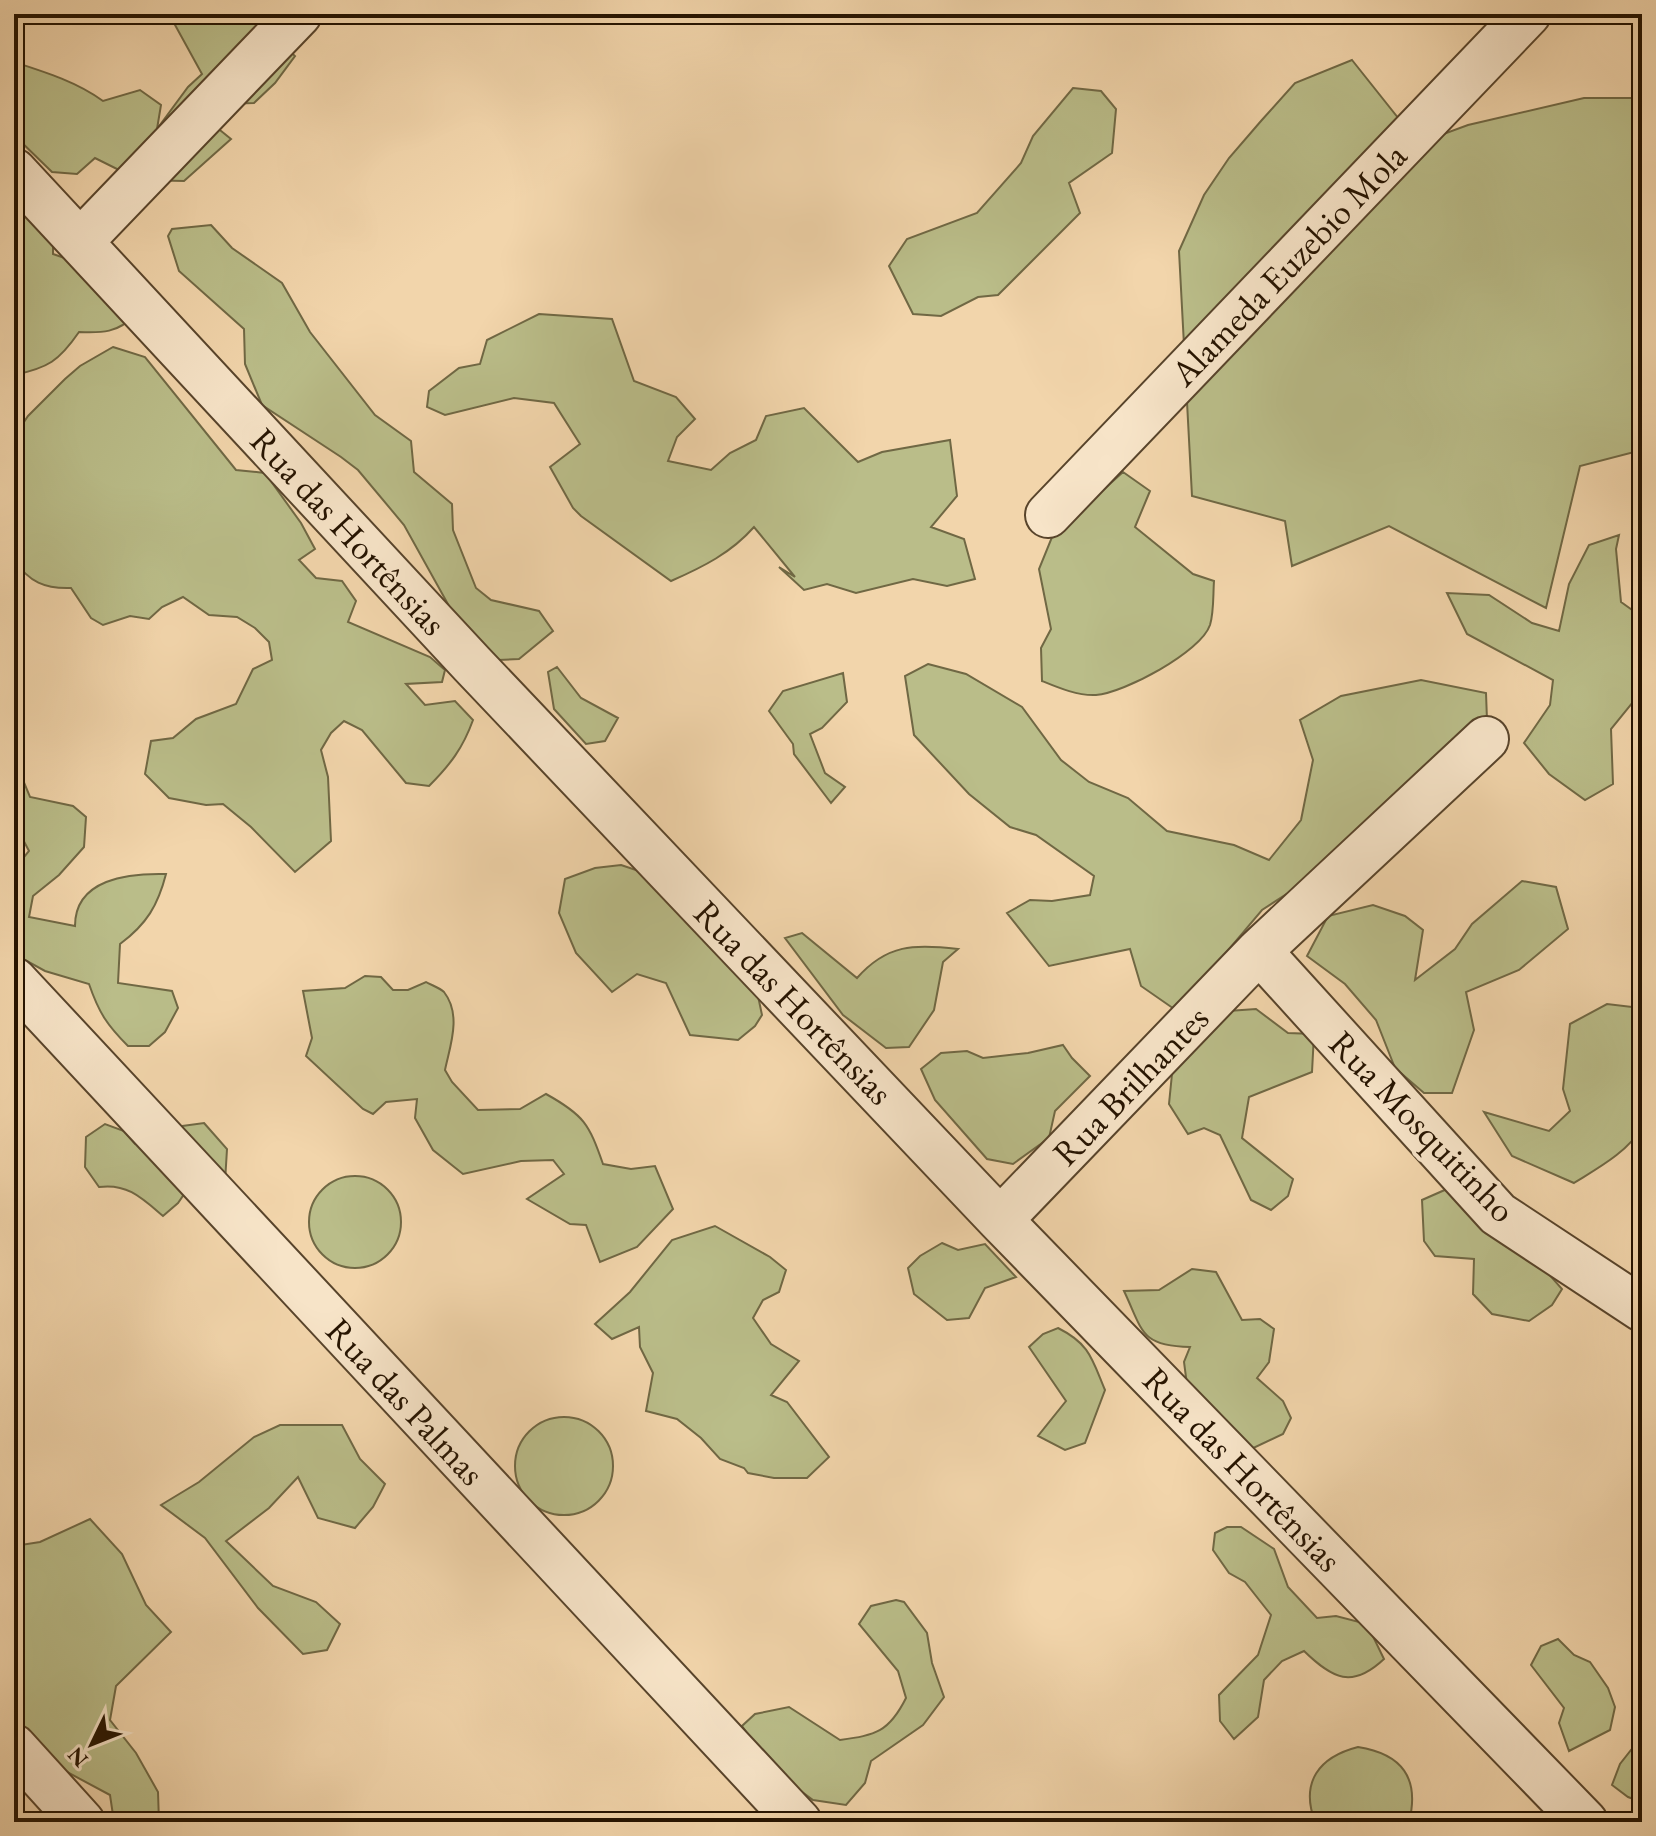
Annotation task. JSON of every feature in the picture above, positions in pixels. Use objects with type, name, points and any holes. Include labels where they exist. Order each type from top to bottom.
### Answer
[{"type":"street","points":[[80,242],[299,14]]},
{"type":"street","name":"Alameda Euzebio Mola","points":[[1048,515],[1528,14]]},
{"type":"street","name":"Rua das Hortênsias","points":[[14,171],[472,664],[1000,1220],[1585,1822]]},
{"type":"street","name":"Rua Brilhantes","points":[[1000,1220],[1259,951],[1486,739]]},
{"type":"street","name":"Rua Mosquitinho","points":[[1259,951],[1498,1214],[1642,1309]]},
{"type":"street","name":"Rua das Palmas","points":[[14,980],[799,1822]]},
{"type":"street","points":[[14,1747],[82,1822]]},
{"type":"green space","points":[[169,14],[245,14],[256,19],[295,56],[275,83],[254,103],[189,105],[231,139],[184,181],[139,180],[95,158],[77,174],[52,172],[14,135],[14,62],[72,83],[103,101],[140,90],[161,105],[157,129],[188,87],[202,74]]},
{"type":"green space","points":[[1352,60],[1399,119],[1433,138],[1468,125],[1584,98],[1642,98],[1642,450],[1580,466],[1546,608],[1389,526],[1292,566],[1285,521],[1192,496],[1179,251],[1204,195],[1229,158],[1295,83]]},
{"type":"green space","points":[[1073,88],[1101,91],[1116,109],[1112,153],[1069,183],[1080,213],[998,295],[978,297],[941,316],[913,314],[889,266],[907,239],[977,213],[1021,163],[1033,136]]},
{"type":"green space","points":[[14,195],[53,243],[53,254],[79,263],[134,315],[109,331],[79,332],[52,362],[14,375]]},
{"type":"green space","points":[[211,225],[232,248],[282,283],[310,332],[375,415],[411,441],[414,472],[452,504],[453,530],[476,588],[491,600],[539,611],[553,631],[519,659],[474,661],[454,615],[404,525],[358,470],[262,405],[245,364],[244,329],[179,271],[168,236],[172,229]]},
{"type":"green space","points":[[539,314],[612,319],[634,381],[676,397],[695,419],[677,437],[668,461],[711,470],[730,453],[756,440],[766,416],[804,408],[858,462],[882,452],[950,440],[957,496],[931,527],[964,539],[975,579],[947,586],[913,579],[856,593],[827,584],[804,590],[779,567],[795,577],[754,527],[716,558],[671,581],[573,508],[550,467],[580,444],[554,403],[514,398],[445,415],[427,407],[429,391],[459,368],[480,364],[487,340]]},
{"type":"green space","points":[[113,347],[145,357],[236,470],[265,473],[301,523],[315,549],[299,560],[316,578],[342,581],[356,601],[348,622],[430,657],[445,670],[442,682],[406,684],[425,705],[455,701],[473,720],[455,756],[429,786],[406,783],[362,730],[344,721],[331,733],[321,750],[328,777],[331,841],[295,872],[251,827],[223,804],[206,805],[169,798],[145,774],[151,741],[173,738],[196,719],[236,704],[253,669],[272,660],[269,642],[255,628],[237,617],[209,615],[183,597],[162,607],[149,619],[130,616],[103,625],[91,618],[71,588],[38,583],[14,560],[14,437],[28,416],[65,379],[80,366]]},
{"type":"green space","points":[[1123,472],[1150,491],[1135,527],[1193,574],[1214,581],[1210,625],[1192,647],[1142,679],[1109,693],[1075,693],[1042,681],[1041,648],[1051,629],[1039,569],[1061,515],[1102,491]]},
{"type":"green space","points":[[1619,535],[1616,549],[1621,602],[1642,617],[1642,691],[1611,729],[1613,784],[1585,800],[1549,774],[1524,743],[1550,705],[1553,680],[1467,634],[1447,593],[1489,595],[1532,623],[1559,631],[1569,584],[1589,545]]},
{"type":"green space","points":[[928,664],[966,674],[1022,707],[1061,760],[1089,782],[1128,798],[1167,831],[1234,845],[1269,860],[1301,820],[1313,760],[1300,720],[1341,696],[1421,680],[1486,693],[1487,720],[1302,884],[1262,910],[1177,1011],[1141,986],[1130,949],[1049,966],[1007,913],[1030,900],[1052,901],[1090,895],[1094,876],[1036,835],[1010,827],[969,794],[914,735],[905,676]]},
{"type":"green space","points":[[557,667],[581,698],[618,718],[605,741],[586,744],[554,709],[548,672]]},
{"type":"green space","points":[[843,673],[847,702],[822,728],[810,734],[825,773],[845,787],[831,803],[794,754],[793,744],[769,711],[783,691]]},
{"type":"green space","points":[[14,766],[18,768],[30,797],[73,806],[86,817],[84,847],[59,875],[33,896],[29,917],[75,926],[77,910],[84,898],[106,882],[136,875],[166,874],[150,913],[120,944],[118,983],[172,991],[178,1008],[165,1032],[149,1046],[128,1046],[100,1011],[89,984],[45,971],[14,954],[14,862],[20,862],[29,851],[20,834],[14,833]]},
{"type":"green space","points":[[621,865],[651,875],[758,996],[762,1015],[755,1026],[738,1040],[690,1035],[666,983],[637,974],[612,992],[576,953],[559,913],[565,879],[595,868]]},
{"type":"green space","points":[[1522,881],[1556,887],[1568,929],[1519,970],[1466,992],[1474,1030],[1452,1093],[1424,1093],[1395,1068],[1376,1020],[1345,984],[1307,956],[1328,916],[1373,905],[1405,916],[1423,930],[1415,980],[1455,949],[1472,924]]},
{"type":"green space","points":[[802,933],[857,978],[879,958],[902,949],[958,949],[943,962],[934,1010],[909,1047],[886,1048],[843,1015],[785,938]]},
{"type":"green space","points":[[365,976],[381,977],[393,990],[408,990],[426,982],[444,992],[454,1020],[445,1070],[478,1110],[520,1109],[546,1094],[584,1122],[603,1164],[631,1169],[655,1166],[673,1209],[637,1247],[600,1262],[586,1225],[570,1224],[527,1199],[564,1174],[553,1160],[521,1161],[463,1174],[433,1150],[415,1118],[417,1099],[386,1102],[373,1114],[363,1109],[306,1056],[312,1038],[303,991],[345,988]]},
{"type":"green space","points":[[1642,1002],[1642,1127],[1636,1136],[1612,1159],[1574,1183],[1512,1156],[1484,1112],[1549,1131],[1570,1111],[1563,1089],[1570,1024],[1607,1004],[1632,1007]]},
{"type":"green space","points":[[1256,1009],[1288,1033],[1314,1034],[1312,1072],[1249,1097],[1242,1138],[1293,1179],[1288,1196],[1271,1210],[1251,1200],[1220,1135],[1204,1128],[1188,1134],[1169,1104],[1173,1064],[1228,1011]]},
{"type":"green space","points":[[1063,1045],[1090,1076],[1055,1111],[1049,1138],[1013,1164],[987,1159],[935,1100],[921,1069],[941,1053],[967,1051],[983,1058]]},
{"type":"green space","points":[[204,1123],[227,1149],[225,1182],[187,1190],[163,1216],[126,1190],[99,1187],[85,1167],[86,1137],[105,1124],[124,1131],[135,1144],[148,1148],[175,1127]]},
{"type":"green space","points":[[355,1176],[373,1179],[388,1189],[398,1204],[401,1222],[398,1240],[388,1255],[373,1265],[355,1268],[337,1265],[322,1255],[312,1240],[309,1222],[312,1204],[322,1189],[337,1179]]},
{"type":"green space","points":[[1447,1189],[1524,1246],[1562,1289],[1552,1305],[1529,1321],[1492,1314],[1473,1294],[1474,1259],[1435,1256],[1424,1241],[1422,1200]]},
{"type":"green space","points":[[715,1226],[770,1257],[786,1270],[779,1292],[763,1300],[753,1318],[771,1344],[799,1361],[771,1395],[787,1402],[829,1457],[807,1478],[774,1478],[748,1473],[744,1468],[720,1459],[701,1438],[677,1419],[646,1411],[653,1373],[640,1347],[639,1327],[612,1339],[595,1324],[630,1292],[672,1240]]},
{"type":"green space","points":[[942,1243],[958,1250],[985,1244],[1016,1277],[985,1288],[969,1318],[947,1320],[914,1294],[908,1268],[920,1256]]},
{"type":"green space","points":[[1192,1269],[1216,1272],[1242,1320],[1260,1319],[1274,1329],[1269,1362],[1257,1378],[1283,1401],[1291,1418],[1283,1434],[1247,1451],[1187,1385],[1184,1362],[1190,1347],[1161,1343],[1145,1334],[1124,1291],[1159,1290]]},
{"type":"green space","points":[[1058,1328],[1084,1346],[1105,1390],[1085,1443],[1065,1450],[1038,1436],[1066,1401],[1029,1347],[1043,1334]]},
{"type":"green space","points":[[564,1417],[583,1421],[598,1432],[609,1447],[613,1466],[609,1485],[598,1500],[583,1511],[564,1515],[545,1511],[530,1500],[519,1485],[515,1466],[519,1447],[530,1432],[545,1421]]},
{"type":"green space","points":[[280,1425],[342,1425],[360,1459],[385,1484],[373,1507],[355,1528],[318,1518],[298,1477],[269,1508],[226,1541],[273,1586],[316,1602],[340,1624],[327,1650],[303,1654],[258,1608],[205,1538],[161,1505],[199,1482],[254,1437]]},
{"type":"green space","points":[[90,1519],[122,1554],[146,1605],[171,1632],[116,1686],[110,1720],[136,1753],[158,1792],[159,1822],[114,1822],[110,1795],[54,1765],[14,1719],[14,1546],[40,1542]]},
{"type":"green space","points":[[1227,1527],[1241,1527],[1274,1549],[1288,1587],[1317,1618],[1336,1616],[1367,1624],[1384,1659],[1373,1668],[1352,1677],[1334,1674],[1304,1651],[1282,1661],[1264,1680],[1258,1717],[1234,1739],[1220,1721],[1219,1695],[1258,1655],[1271,1615],[1245,1582],[1229,1573],[1213,1550],[1215,1533]]},
{"type":"green space","points":[[896,1600],[904,1602],[927,1633],[932,1663],[944,1697],[923,1725],[871,1761],[865,1783],[846,1805],[813,1800],[775,1772],[742,1726],[755,1714],[789,1707],[840,1740],[863,1736],[887,1725],[906,1698],[898,1671],[859,1624],[871,1606]]},
{"type":"green space","points":[[1558,1639],[1574,1655],[1590,1662],[1608,1688],[1615,1707],[1610,1730],[1569,1751],[1559,1723],[1564,1708],[1531,1665],[1541,1646]]},
{"type":"green space","points":[[1358,1747],[1386,1755],[1404,1771],[1412,1793],[1409,1822],[1315,1822],[1310,1795],[1316,1773],[1333,1757]]},
{"type":"green space","points":[[1631,1750],[1642,1755],[1642,1802],[1628,1797],[1612,1785],[1620,1764]]}]
